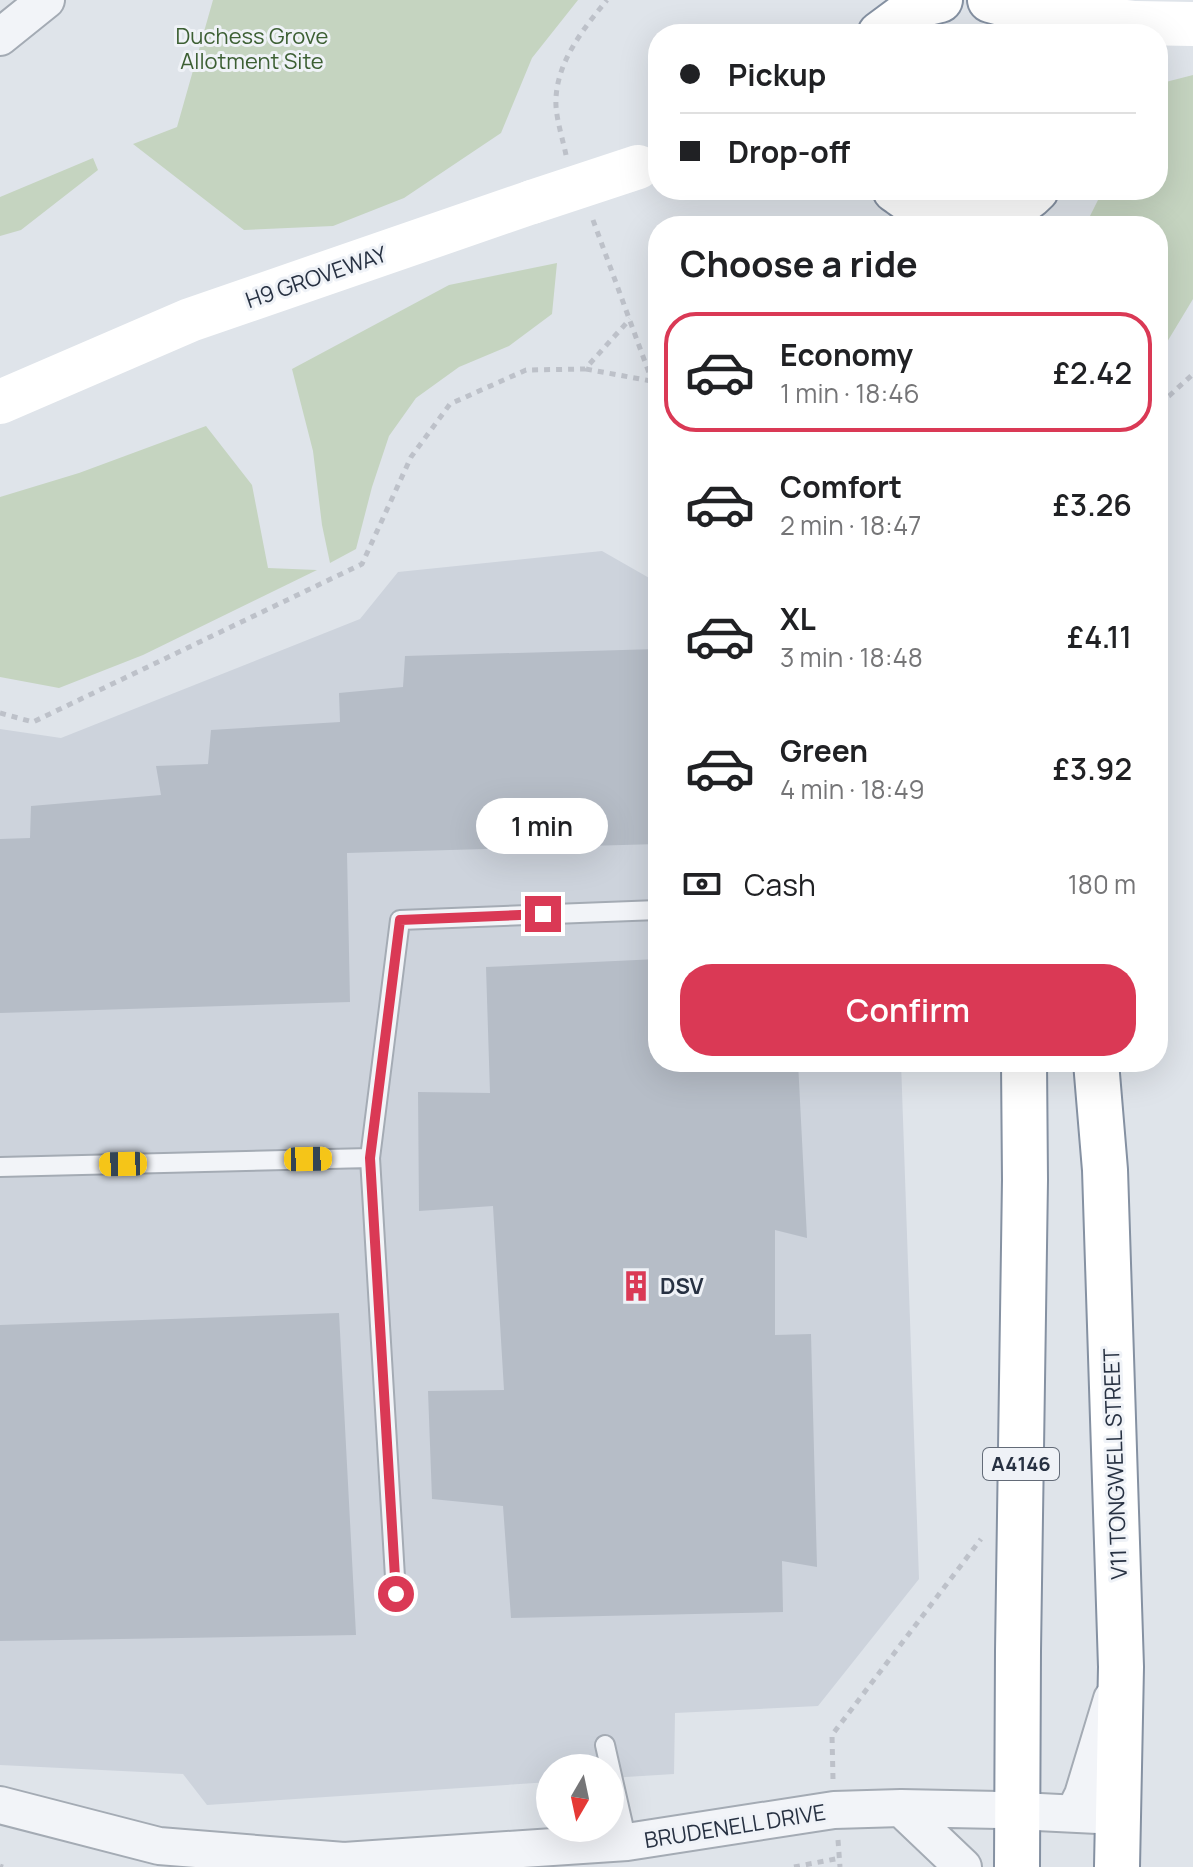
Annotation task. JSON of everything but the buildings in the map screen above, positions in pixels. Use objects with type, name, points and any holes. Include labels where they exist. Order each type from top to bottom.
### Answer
[{"type":"main road","points":[[882,24],[887,0]]},
{"type":"main road","points":[[893,24],[919,5],[940,0]]},
{"type":"main road","points":[[1017,10],[1121,24]]},
{"type":"main road","name":"H9 GROVEWAY","points":[[0,402],[190,320],[648,164]]},
{"type":"main road","points":[[914,208],[958,216],[996,212],[1021,200]]},
{"type":"main road","name":"A4146","points":[[1017,1867],[1024,1072]]},
{"type":"main road","name":"V11 TONGWELL STREET","points":[[1097,1072],[1105,1170],[1121,1667],[1117,1867]]},
{"type":"street","points":[[0,37],[46,0]]},
{"type":"street","points":[[1074,1813],[1083,1795],[1121,1667]]},
{"type":"street","name":"BRUDENELL DRIVE","points":[[0,1805],[159,1846],[343,1864],[515,1858],[834,1810],[1018,1810],[1118,1816]]},
{"type":"street","points":[[901,1808],[963,1867]]},
{"type":"lane","points":[[396,1594],[370,1158],[400,920],[648,910]]},
{"type":"lane","points":[[0,1167],[370,1158]]},
{"type":"lane","points":[[605,1745],[627,1842]]},
{"type":"path","points":[[585,369],[630,319]]},
{"type":"path","points":[[0,713],[33,722],[362,564],[411,457],[450,404],[526,370],[585,369],[648,380]]},
{"type":"path","points":[[1168,396],[1193,374]]},
{"type":"path","points":[[840,1867],[834,1810],[832,1735],[981,1539],[982,1523]]},
{"type":"path","points":[[794,1867],[840,1858]]},
{"type":"shaded area","points":[[602,551],[648,577],[648,1072],[901,1072],[919,1579],[818,1706],[675,1713],[674,1774],[624,1777],[624,1754],[536,1754],[536,1783],[207,1805],[183,1774],[0,1765],[0,729],[61,738],[360,619],[398,572]]},
{"type":"green space","name":"Duchess Grove Allotment Site","points":[[213,0],[578,0],[532,58],[501,133],[404,198],[333,226],[244,230],[133,144],[177,127]]},
{"type":"green space","points":[[1193,75],[1193,299],[1168,340],[1168,216],[1090,216],[1098,200],[1168,200],[1168,81]]},
{"type":"green space","points":[[93,158],[98,170],[21,230],[0,236],[0,197]]},
{"type":"green space","points":[[557,263],[552,314],[509,346],[459,367],[416,398],[389,436],[356,549],[330,563],[313,451],[292,369],[449,285]]},
{"type":"green space","points":[[206,426],[252,485],[268,568],[317,570],[143,655],[59,688],[0,677],[0,497],[79,473]]},
{"type":"place","name":"DSV","points":[[636,1286]]},
{"type":"route","points":[[396,1594],[370,1158],[400,920],[543,914]]}]
